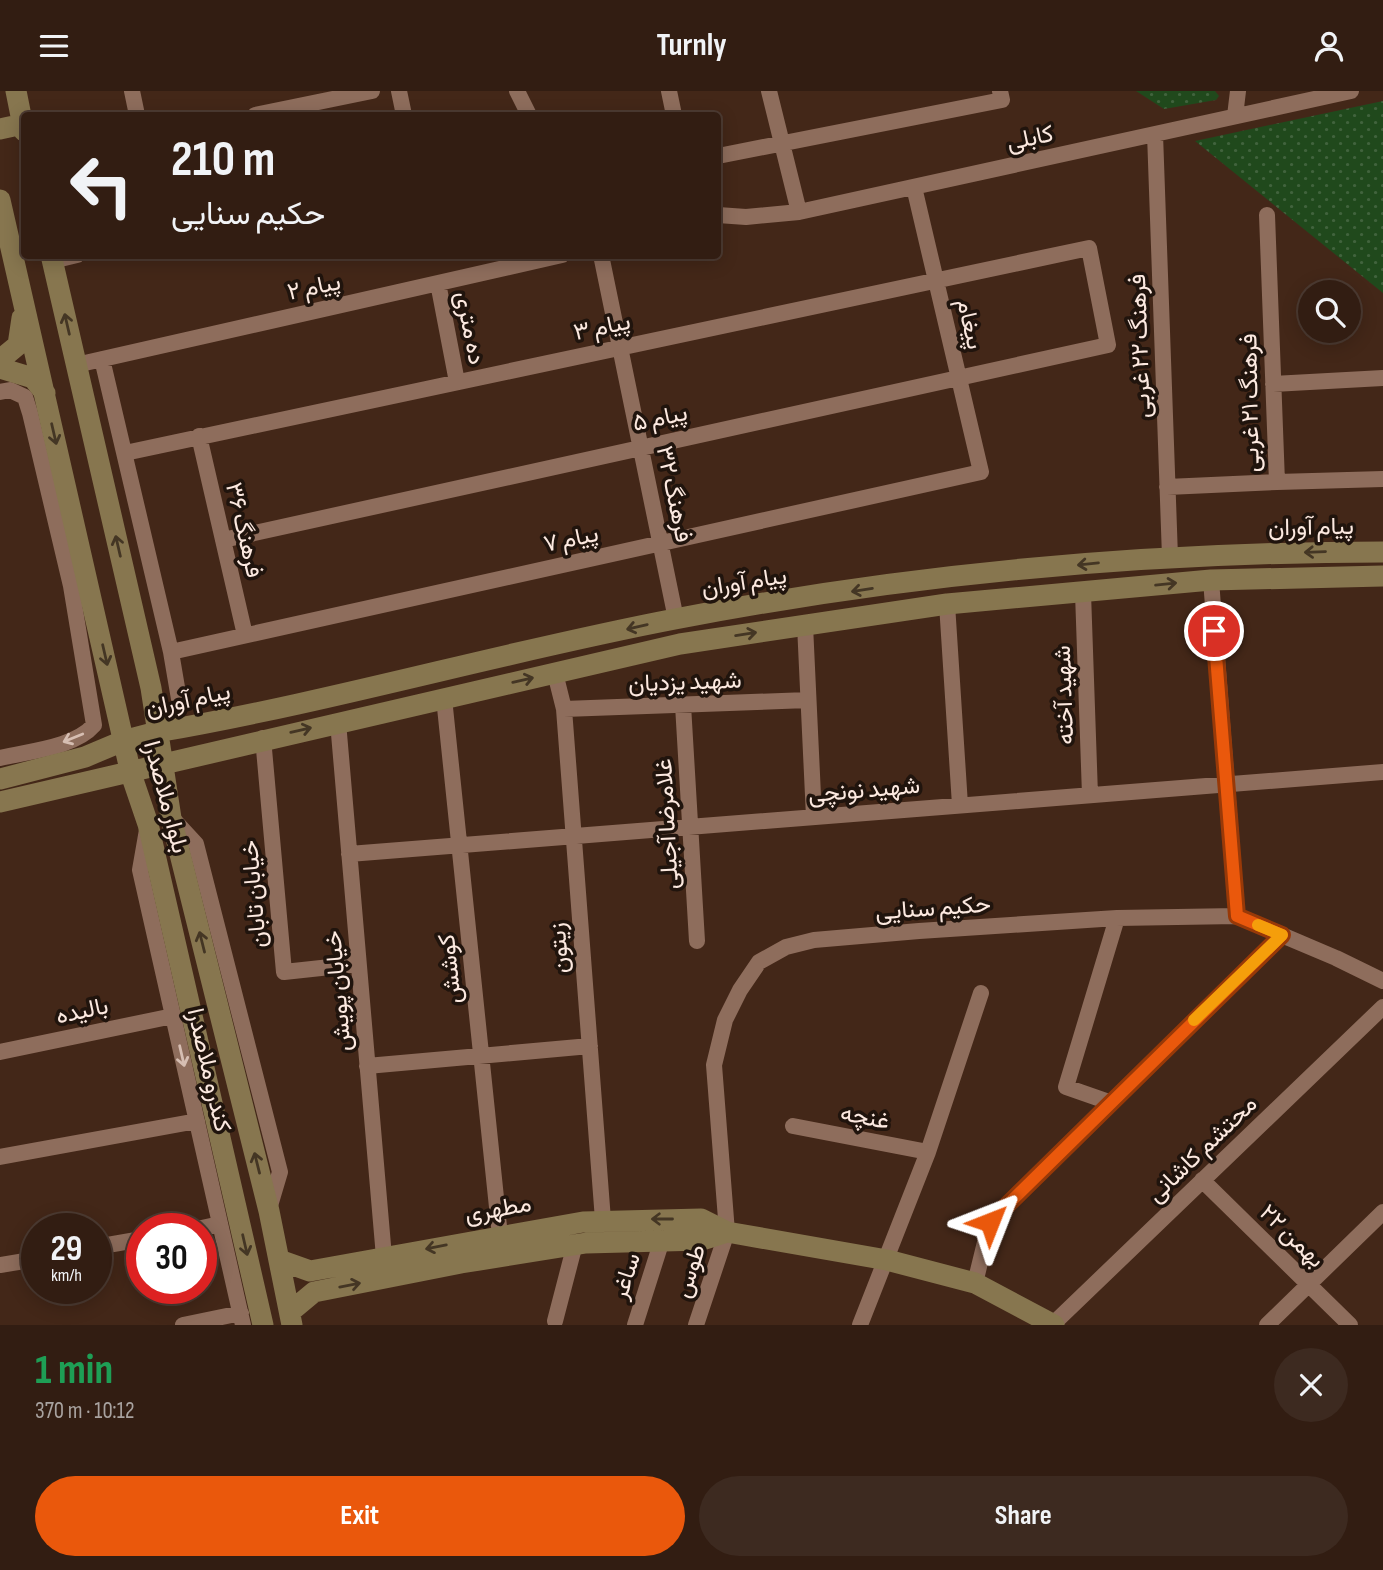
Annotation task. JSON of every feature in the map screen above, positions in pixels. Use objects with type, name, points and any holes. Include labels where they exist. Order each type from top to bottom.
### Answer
[{"type":"main road","points":[[16,91],[21,114]]},
{"type":"main road","points":[[0,129],[21,127]]},
{"type":"main road","name":"بلوار ملاصدرا","points":[[0,200],[22,306],[115,696],[123,741],[148,824],[263,1325]]},
{"type":"main road","name":"بلوار ملاصدرا","points":[[52,259],[151,688],[171,818],[269,1211],[291,1319]]},
{"type":"main road","points":[[0,361],[18,345],[23,328],[22,306]]},
{"type":"main road","points":[[0,368],[33,378],[45,394]]},
{"type":"main road","name":"پیام آوران","points":[[0,779],[85,757],[123,741],[157,732],[205,724],[676,619],[936,578],[1170,557],[1383,552]]},
{"type":"main road","points":[[1008,572],[1010,599]]},
{"type":"main road","name":"پیام آوران","points":[[0,802],[89,779],[131,774],[263,738],[680,644],[947,604],[1211,580],[1383,576]]},
{"type":"main road","points":[[115,696],[133,698],[151,688]]},
{"type":"main road","points":[[205,724],[200,731],[199,740],[211,751]]},
{"type":"main road","points":[[85,757],[93,764],[89,779]]},
{"type":"main road","points":[[148,824],[154,812],[161,811],[171,818]]},
{"type":"main road","name":"مطهری","points":[[291,1319],[312,1281],[384,1257],[603,1220],[701,1219],[727,1232],[887,1260],[975,1283],[1053,1325]]},
{"type":"main road","name":"مطهری","points":[[312,1281],[575,1244],[702,1240],[727,1232]]},
{"type":"main road","points":[[279,1259],[312,1281]]},
{"type":"street","points":[[132,91],[136,112]]},
{"type":"street","points":[[270,112],[372,91]]},
{"type":"street","points":[[399,91],[403,112]]},
{"type":"street","points":[[517,91],[528,112]]},
{"type":"street","points":[[669,91],[673,112]]},
{"type":"street","points":[[769,91],[799,212]]},
{"type":"street","points":[[721,155],[1002,100],[1000,91]]},
{"type":"street","points":[[1235,116],[1238,91]]},
{"type":"street","name":"کابلی","points":[[721,215],[746,217],[799,212],[1351,91]]},
{"type":"street","name":"فرهنگ ۲۲ غربی","points":[[1155,134],[1170,557]]},
{"type":"street","name":"پیغام","points":[[914,187],[981,472]]},
{"type":"street","name":"فرهنگ ۲۱ غربی","points":[[1167,487],[1277,482],[1267,215]]},
{"type":"street","name":"پیام ۳","points":[[125,453],[1088,248],[1108,345]]},
{"type":"street","name":"پیام ۲","points":[[76,365],[544,259]]},
{"type":"street","name":"فرهنگ ۳۲","points":[[602,259],[676,619]]},
{"type":"street","name":"ده متری","points":[[438,283],[457,381]]},
{"type":"street","name":"پیام ۵","points":[[223,540],[1108,345]]},
{"type":"street","points":[[102,359],[171,652],[179,699]]},
{"type":"street","points":[[1273,384],[1383,378]]},
{"type":"street","points":[[0,392],[10,390],[25,397],[71,586],[94,725],[88,732],[60,743],[0,758]]},
{"type":"street","name":"فرهنگ ۳۶","points":[[199,436],[245,635]]},
{"type":"street","name":"پیام ۷","points":[[171,652],[981,472]]},
{"type":"street","points":[[1277,482],[1383,479]]},
{"type":"street","points":[[126,582],[153,575]]},
{"type":"street","points":[[1211,580],[1224,784],[1237,916]]},
{"type":"street","points":[[71,586],[97,619]]},
{"type":"street","name":"شهید آخته","points":[[1083,593],[1090,795]]},
{"type":"street","points":[[947,604],[960,805]]},
{"type":"street","points":[[805,625],[814,817]]},
{"type":"street","name":"زیتون","points":[[555,673],[564,709],[603,1220]]},
{"type":"street","name":"کوشش","points":[[444,698],[500,1236]]},
{"type":"street","name":"شهید یزدیان","points":[[564,709],[808,700]]},
{"type":"street","name":"غلامرضا آجیلی","points":[[683,705],[688,827],[697,941]]},
{"type":"street","name":"خیابان پویش","points":[[338,722],[384,1257]]},
{"type":"street","name":"خیابان تابان","points":[[263,738],[284,972],[358,964]]},
{"type":"street","name":"شهید نونچی","points":[[349,854],[1383,772]]},
{"type":"street","name":"کندرو ملاصدرا","points":[[148,824],[140,870],[242,1319]]},
{"type":"street","name":"حکیم سنایی","points":[[727,1232],[714,1065],[725,1020],[759,962],[786,947],[814,940],[1117,918],[1237,916],[1383,981]]},
{"type":"street","points":[[1109,1102],[1066,1087],[1117,918]]},
{"type":"street","points":[[975,1283],[990,1222],[1109,1102],[1282,935]]},
{"type":"street","points":[[860,1325],[928,1152],[982,993]]},
{"type":"street","name":"محتشم کاشانی","points":[[1053,1325],[1383,1007]]},
{"type":"street","name":"بالیده","points":[[0,1052],[173,1016]]},
{"type":"street","points":[[367,1066],[590,1046]]},
{"type":"street","points":[[0,1157],[197,1121]]},
{"type":"street","name":"غنچه","points":[[793,1126],[928,1152]]},
{"type":"street","name":"۲۲ بهمن","points":[[1202,1180],[1350,1325]]},
{"type":"street","points":[[1267,1325],[1383,1212]]},
{"type":"street","name":"طوس","points":[[696,1325],[727,1232]]},
{"type":"street","name":"ساغر","points":[[635,1325],[662,1240]]},
{"type":"street","points":[[555,1321],[575,1244]]},
{"type":"street","points":[[0,1265],[21,1262]]},
{"type":"street","points":[[183,1325],[242,1319]]},
{"type":"green space","points":[[1136,91],[1215,91],[1219,96],[1216,100],[1164,109]]},
{"type":"green space","points":[[1383,101],[1383,293],[1195,141]]},
{"type":"slow traffic","points":[[1194,1020],[1282,935],[1258,925]]},
{"type":"route","points":[[990,1222],[1109,1102],[1282,935],[1237,916],[1224,784],[1214,631]]}]
